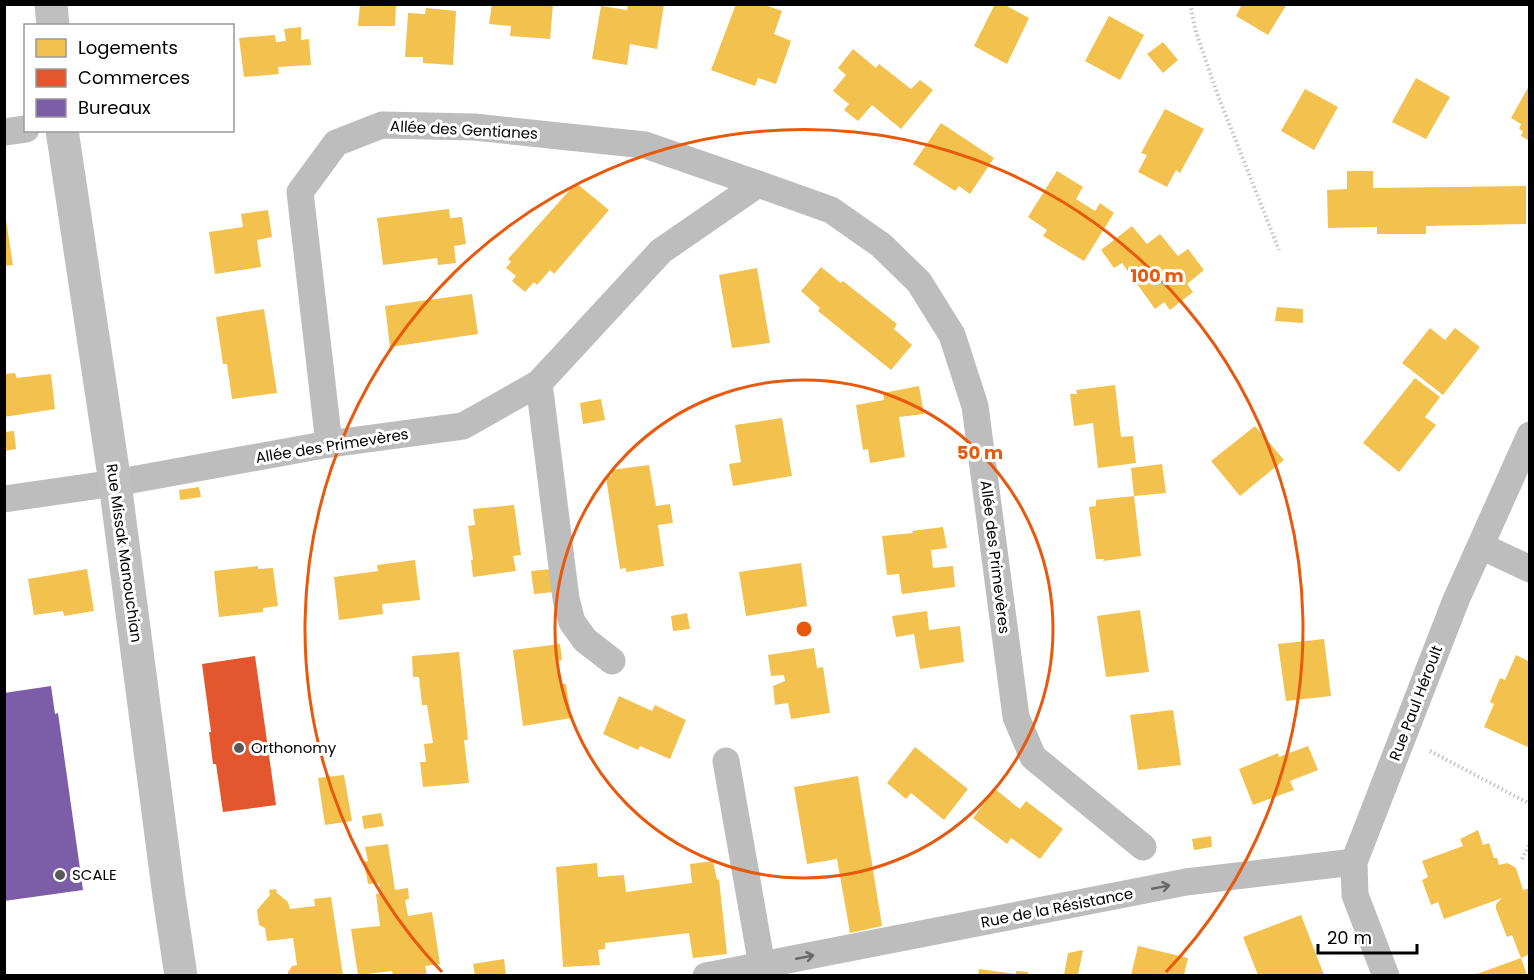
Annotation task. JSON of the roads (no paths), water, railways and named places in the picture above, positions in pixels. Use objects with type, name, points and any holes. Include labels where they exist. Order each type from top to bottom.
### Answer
[{"type":"street","points":[[51,4],[53,24]]},
{"type":"street","name":"Allée des Gentianes","points":[[329,444],[300,192],[336,143],[382,125],[474,127],[645,145],[758,184]]},
{"type":"street","points":[[4,132],[24,129]]},
{"type":"street","name":"Rue Missak Manouchian","points":[[62,132],[116,483],[181,975]]},
{"type":"street","name":"Allée des Primevères","points":[[4,499],[116,483],[329,444],[463,426],[539,383],[661,251],[758,184],[831,210],[881,245],[919,282],[952,335],[975,406],[1016,717],[1033,757],[1143,847]]},
{"type":"street","points":[[539,383],[566,599],[572,622],[585,639],[612,661]]},
{"type":"street","name":"Rue Paul Héroult","points":[[1386,975],[1355,895],[1354,862],[1456,600],[1530,435]]},
{"type":"street","points":[[1481,546],[1530,570]]},
{"type":"street","points":[[726,761],[762,966]]},
{"type":"street","name":"Rue de la Résistance","points":[[706,975],[762,966],[1186,882],[1354,862]]},
{"type":"place","name":"Orthonomy","points":[[239,748]]},
{"type":"place","name":"SCALE","points":[[60,875]]}]
